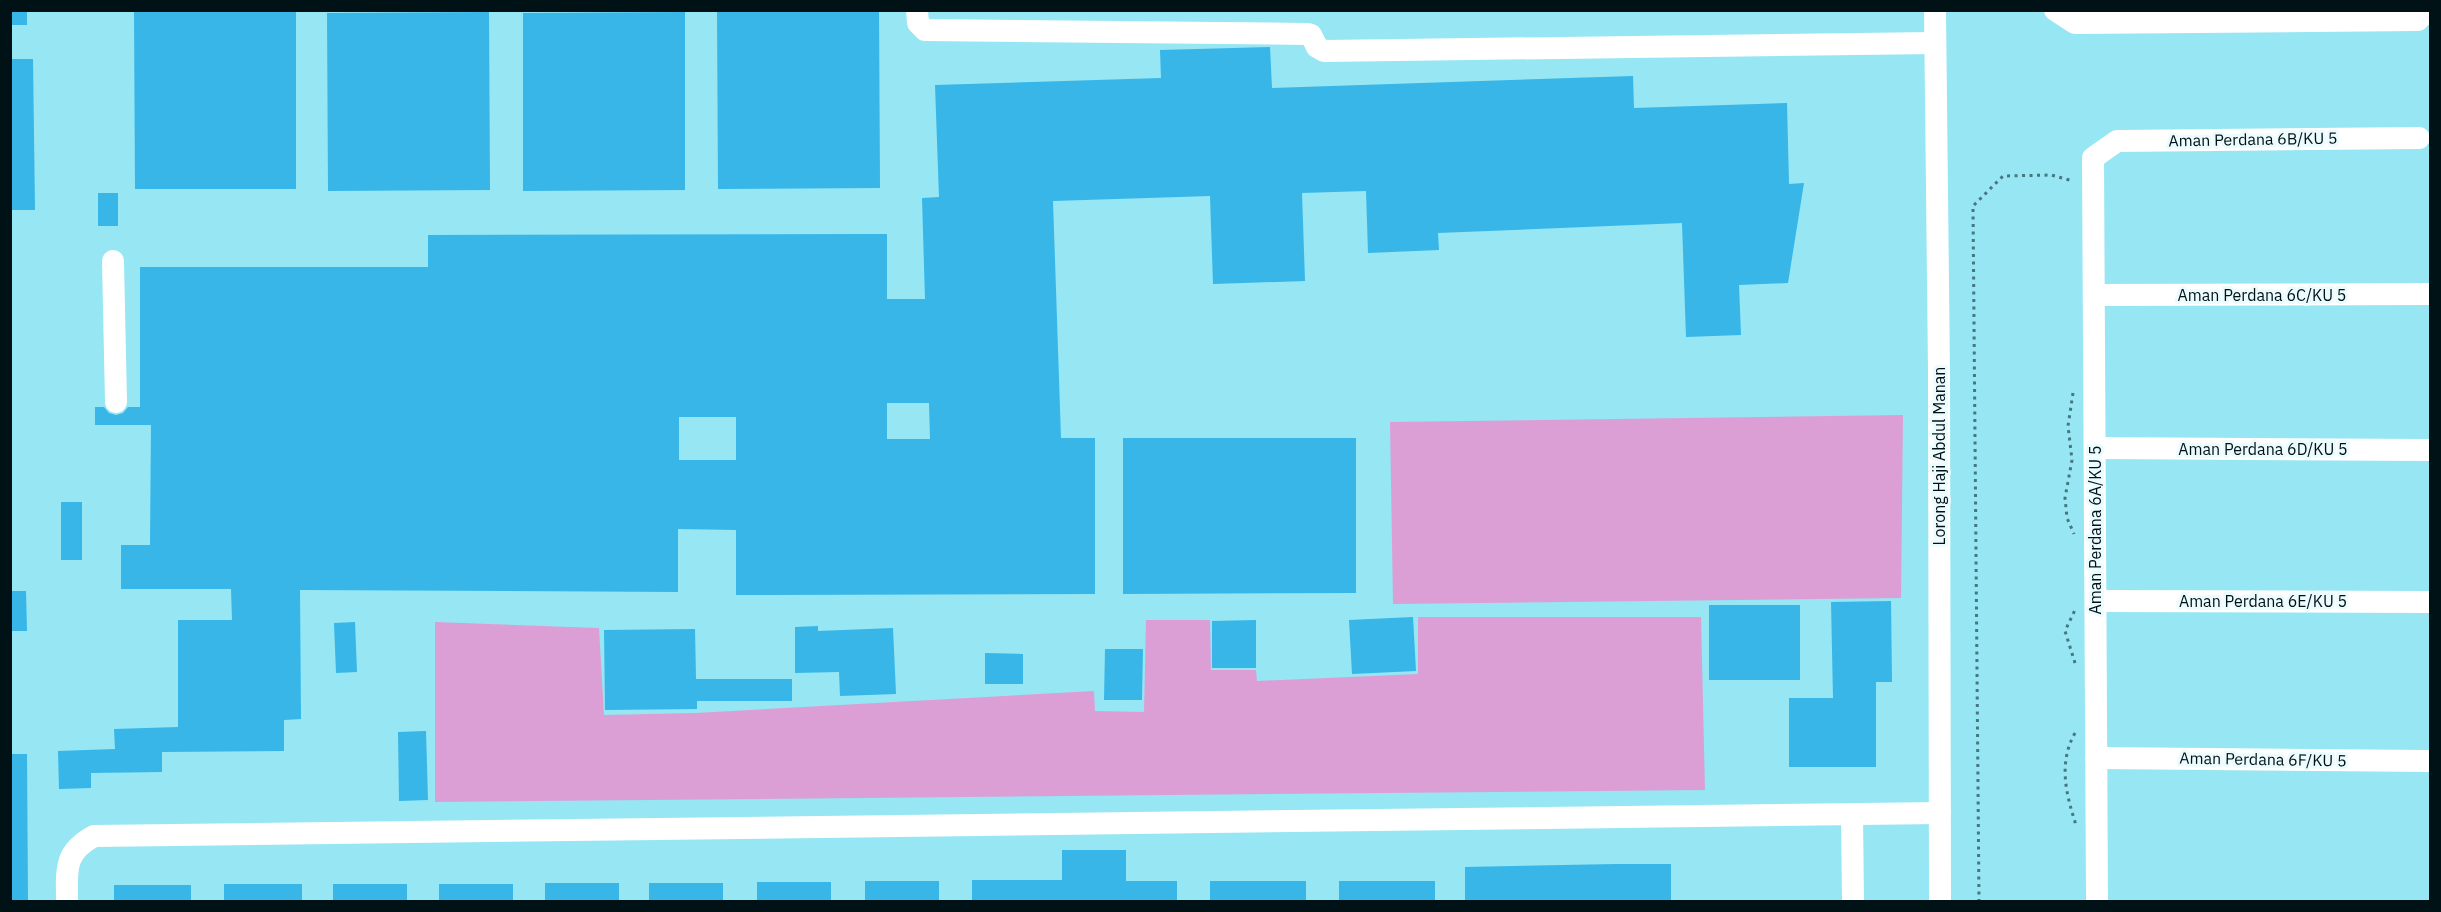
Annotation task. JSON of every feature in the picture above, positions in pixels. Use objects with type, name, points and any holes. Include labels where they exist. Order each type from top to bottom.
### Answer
[{"type":"street","points":[[917,10],[918,23],[925,30],[1308,34],[1311,35],[1317,47],[1324,51],[1772,47],[1935,43]]},
{"type":"street","name":"Lorong Haji Abdul Manan","points":[[1935,10],[1939,373],[1940,902]]},
{"type":"street","points":[[2055,10],[2075,23],[2418,20],[2428,10]]},
{"type":"street","name":"Aman Perdana 6B/KU 5","points":[[2094,158],[2117,141],[2419,138]]},
{"type":"street","name":"Aman Perdana 6A/KU 5","points":[[2094,158],[2097,902]]},
{"type":"street","points":[[113,261],[116,402]]},
{"type":"street","name":"Aman Perdana 6C/KU 5","points":[[2094,296],[2430,294]]},
{"type":"street","name":"Aman Perdana 6D/KU 5","points":[[2095,448],[2430,450]]},
{"type":"street","name":"Aman Perdana 6E/KU 5","points":[[2096,601],[2430,602]]},
{"type":"street","name":"Aman Perdana 6F/KU 5","points":[[2096,758],[2430,761]]},
{"type":"street","points":[[67,902],[67,864],[78,845],[94,837],[1940,813]]},
{"type":"street","points":[[1852,814],[1853,902]]},
{"type":"path","points":[[1979,902],[1973,206],[1988,188],[2003,176],[2051,175],[2077,183]]},
{"type":"shaded area","points":[[1903,415],[1901,598],[1393,604],[1390,422]]},
{"type":"shaded area","points":[[1418,617],[1701,617],[1705,790],[435,802],[435,622],[599,628],[604,715],[696,713],[1094,691],[1095,711],[1144,712],[1146,620],[1210,620],[1211,670],[1256,670],[1257,681],[1418,674]]},
{"type":"building","points":[[10,10],[27,10],[27,25],[10,25]]},
{"type":"building","points":[[879,10],[880,188],[718,189],[717,11]]},
{"type":"building","points":[[134,11],[296,11],[296,189],[135,189]]},
{"type":"building","points":[[489,12],[490,190],[328,191],[327,13]]},
{"type":"building","points":[[685,12],[685,190],[523,191],[523,13]]},
{"type":"building","points":[[1270,47],[1272,88],[1633,76],[1634,108],[1787,103],[1789,184],[1804,183],[1788,283],[1739,285],[1741,335],[1686,337],[1682,223],[1438,233],[1439,250],[1368,253],[1366,191],[1302,193],[1305,281],[1213,284],[1210,196],[1053,201],[1061,438],[1095,438],[1095,594],[736,595],[736,530],[678,529],[678,592],[300,590],[301,719],[284,720],[284,751],[162,752],[162,772],[91,773],[91,788],[59,789],[58,751],[115,749],[114,729],[178,727],[178,620],[232,620],[231,589],[121,589],[121,545],[150,545],[151,425],[95,425],[95,407],[104,407],[109,413],[116,415],[123,413],[128,407],[140,407],[140,267],[428,267],[428,235],[887,234],[887,299],[925,299],[922,198],[939,197],[935,85],[1161,78],[1160,50]],"holes":[[[887,403],[929,403],[930,439],[887,439]],[[679,417],[736,417],[736,460],[679,460]]]},
{"type":"building","points":[[10,59],[33,59],[35,210],[10,210]]},
{"type":"building","points":[[98,193],[118,193],[118,226],[98,226]]},
{"type":"building","points":[[1123,438],[1356,438],[1356,593],[1123,594]]},
{"type":"building","points":[[61,502],[82,502],[82,560],[61,560]]},
{"type":"building","points":[[10,591],[26,591],[27,631],[10,631]]},
{"type":"building","points":[[1891,601],[1892,682],[1876,682],[1876,767],[1789,767],[1789,698],[1833,698],[1831,602]]},
{"type":"building","points":[[1709,605],[1800,605],[1800,680],[1709,680]]},
{"type":"building","points":[[1413,617],[1416,671],[1352,674],[1349,620]]},
{"type":"building","points":[[1256,620],[1256,668],[1212,668],[1212,621]]},
{"type":"building","points":[[355,622],[357,672],[336,673],[334,623]]},
{"type":"building","points":[[818,626],[818,631],[893,628],[896,694],[840,696],[839,672],[795,673],[795,627]]},
{"type":"building","points":[[695,629],[696,679],[792,679],[792,701],[697,701],[697,709],[605,710],[604,630]]},
{"type":"building","points":[[1105,649],[1143,649],[1142,700],[1104,700]]},
{"type":"building","points":[[985,653],[1023,654],[1023,684],[985,684]]},
{"type":"building","points":[[426,731],[428,800],[399,801],[398,732]]},
{"type":"building","points":[[10,754],[27,754],[28,902],[10,902]]},
{"type":"building","points":[[1062,850],[1126,850],[1126,881],[1177,881],[1177,902],[972,902],[972,880],[1062,880]]},
{"type":"building","points":[[1671,864],[1671,902],[1465,902],[1465,867]]},
{"type":"building","points":[[865,881],[939,881],[939,902],[865,902]]},
{"type":"building","points":[[1210,881],[1306,881],[1306,902],[1210,902]]},
{"type":"building","points":[[1339,881],[1435,881],[1435,902],[1339,902]]},
{"type":"building","points":[[757,882],[831,882],[831,902],[757,902]]},
{"type":"building","points":[[545,883],[619,883],[619,902],[545,902]]},
{"type":"building","points":[[649,883],[723,883],[723,902],[649,902]]},
{"type":"building","points":[[224,884],[302,884],[302,902],[224,902]]},
{"type":"building","points":[[333,884],[407,884],[407,902],[333,902]]},
{"type":"building","points":[[439,884],[513,884],[513,902],[439,902]]},
{"type":"building","points":[[114,885],[191,885],[191,902],[114,902]]}]
